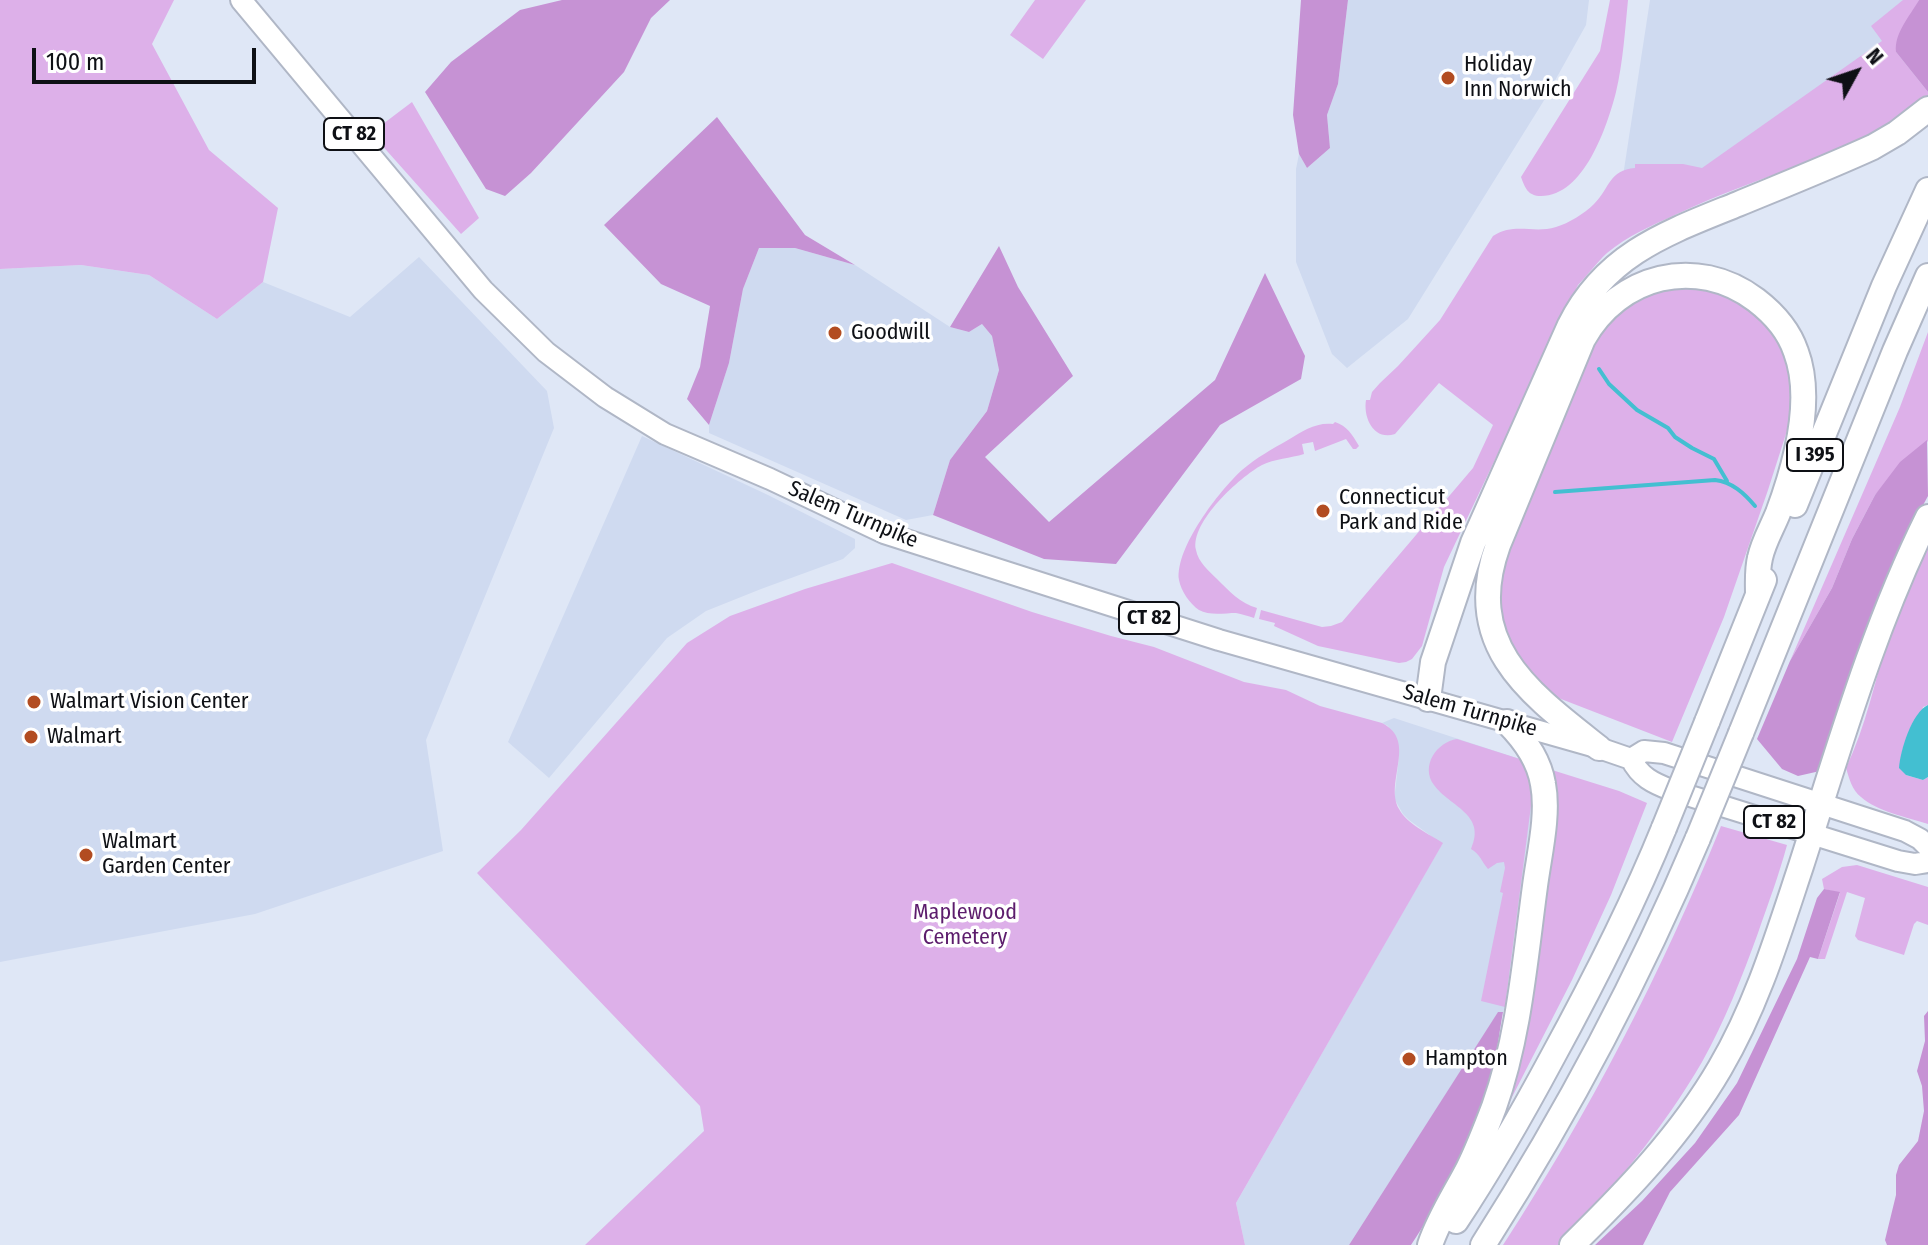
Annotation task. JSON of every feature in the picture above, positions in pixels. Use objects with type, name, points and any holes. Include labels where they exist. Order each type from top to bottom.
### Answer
[{"type":"highway","points":[[1428,699],[1433,662],[1479,529],[1570,325],[1598,283],[1617,264],[1646,244],[1873,147],[1928,109]]},
{"type":"highway","name":"I 395","points":[[1440,1245],[1499,1152],[1576,1016],[1627,913],[1889,274],[1928,190]]},
{"type":"highway","points":[[1599,748],[1553,711],[1514,673],[1500,649],[1493,628],[1489,584],[1502,536],[1583,339],[1606,308],[1623,294],[1643,284],[1687,276],[1709,278],[1732,286],[1771,313],[1786,331],[1796,351],[1803,386],[1801,425],[1779,509],[1760,558],[1758,595]]},
{"type":"highway","name":"I 395","points":[[1483,1245],[1558,1122],[1618,1013],[1657,932],[1928,276]]},
{"type":"highway","points":[[1572,1245],[1647,1167],[1698,1102],[1720,1068],[1746,1017],[1767,968],[1883,617],[1928,517]]},
{"type":"highway","points":[[1430,1245],[1438,1223],[1468,1169],[1498,1096],[1510,1051],[1525,959],[1542,834],[1544,791],[1535,758],[1507,722]]},
{"type":"main road","name":"Salem Turnpike","points":[[241,0],[483,290],[546,352],[605,397],[665,434],[884,533],[1219,640],[1599,748],[1631,759],[1642,775],[1659,785],[1907,863],[1928,862]]},
{"type":"main road","name":"Salem Turnpike","points":[[1631,759],[1646,751],[1664,753],[1910,833],[1928,847]]},
{"type":"shaded area","points":[[562,0],[670,0],[651,18],[624,72],[531,173],[505,196],[486,189],[425,92],[451,62],[520,10]]},
{"type":"shaded area","points":[[1301,0],[1348,0],[1338,84],[1327,115],[1330,148],[1307,168],[1299,154],[1293,115]]},
{"type":"shaded area","points":[[1348,0],[1589,0],[1586,25],[1543,102],[1408,319],[1347,368],[1332,354],[1296,262],[1296,169],[1299,154],[1307,168],[1330,148],[1327,115],[1338,84]]},
{"type":"shaded area","points":[[1650,0],[1919,0],[1901,27],[1717,178],[1623,176]]},
{"type":"shaded area","points":[[1919,0],[1928,0],[1928,92],[1896,52],[1900,31]]},
{"type":"shaded area","points":[[717,117],[805,235],[855,265],[795,248],[759,248],[743,289],[729,363],[709,425],[687,399],[700,367],[710,306],[661,284],[604,225]]},
{"type":"shaded area","points":[[999,246],[1018,287],[1073,376],[985,457],[1049,522],[1215,380],[1265,273],[1305,356],[1301,379],[1220,425],[1116,564],[1044,559],[933,515],[950,460],[987,411],[999,370],[992,336],[982,324],[969,332],[950,327]]},
{"type":"shaded area","points":[[759,248],[795,248],[855,265],[950,327],[969,332],[982,324],[992,336],[999,370],[987,411],[950,460],[933,515],[906,520],[709,433],[729,363],[743,289]]},
{"type":"shaded area","points":[[419,257],[547,391],[554,428],[426,740],[443,851],[255,914],[0,962],[0,269],[81,265],[149,275],[217,319],[263,282],[350,317]]},
{"type":"shaded area","points":[[642,436],[855,539],[855,548],[843,559],[706,611],[667,638],[549,778],[508,742]]},
{"type":"shaded area","points":[[1927,440],[1928,496],[1909,531],[1820,771],[1798,776],[1782,769],[1757,739],[1790,661],[1832,588],[1852,539],[1875,495],[1900,462]]},
{"type":"shaded area","points":[[1394,718],[1523,760],[1533,790],[1532,807],[1505,1007],[1503,1012],[1498,1013],[1349,1245],[1245,1245],[1236,1203],[1442,844],[1409,820],[1395,800],[1399,757],[1388,726],[1382,723]]},
{"type":"shaded area","points":[[1824,889],[1840,892],[1818,959],[1810,957],[1739,1115],[1670,1192],[1643,1245],[1595,1245],[1642,1201],[1695,1143],[1737,1083],[1797,959],[1817,898]]},
{"type":"shaded area","points":[[1928,1011],[1928,1245],[1887,1245],[1885,1240],[1896,1195],[1896,1175],[1899,1165],[1918,1141],[1924,1111],[1917,1071],[1925,1041],[1924,1016]]},
{"type":"shaded area","points":[[1498,1012],[1503,1012],[1486,1097],[1463,1155],[1422,1228],[1411,1245],[1349,1245]]},
{"type":"green space","points":[[0,0],[174,0],[152,44],[209,150],[278,208],[263,282],[217,319],[149,275],[81,265],[0,269]]},
{"type":"green space","points":[[1035,0],[1086,0],[1043,59],[1010,35]]},
{"type":"green space","points":[[1610,0],[1628,0],[1620,70],[1607,123],[1591,157],[1570,185],[1556,193],[1533,195],[1521,177],[1600,51]]},
{"type":"green space","points":[[1903,0],[1919,0],[1896,52],[1928,92],[1928,98],[1838,149],[1640,231],[1607,253],[1578,285],[1444,567],[1422,646],[1412,659],[1399,663],[1318,646],[1274,626],[1275,623],[1259,619],[1261,610],[1322,627],[1342,622],[1473,468],[1493,425],[1439,383],[1395,434],[1376,431],[1368,421],[1366,400],[1370,400],[1372,392],[1440,320],[1493,236],[1509,230],[1548,229],[1571,221],[1594,204],[1615,176],[1626,169],[1635,168],[1635,164],[1683,164],[1702,168],[1882,41],[1871,26]]},
{"type":"green space","points":[[412,102],[479,218],[461,234],[371,133]]},
{"type":"green space","points":[[1683,288],[1725,293],[1740,300],[1775,331],[1793,382],[1793,412],[1724,617],[1672,742],[1561,699],[1544,689],[1510,648],[1499,609],[1499,582],[1504,557],[1598,335],[1617,313],[1640,297],[1658,290]]},
{"type":"green space","points":[[1928,332],[1928,441],[1875,495],[1852,539],[1832,588],[1790,661],[1900,407]]},
{"type":"green space","points":[[1335,422],[1351,434],[1359,446],[1356,449],[1346,439],[1315,451],[1313,442],[1302,444],[1304,454],[1267,463],[1242,479],[1218,502],[1208,514],[1196,539],[1196,550],[1207,569],[1235,596],[1257,608],[1254,618],[1199,610],[1189,601],[1179,580],[1184,552],[1200,521],[1233,479],[1258,458],[1299,433]]},
{"type":"green space","points":[[1928,544],[1928,705],[1923,707],[1906,775],[1923,780],[1928,777],[1928,824],[1868,802],[1855,791],[1846,768],[1865,720],[1892,625]]},
{"type":"green space","name":"Maplewood Cemetery","points":[[892,563],[1032,612],[1154,647],[1244,682],[1286,690],[1320,706],[1382,723],[1398,740],[1395,798],[1399,809],[1413,824],[1443,843],[1236,1203],[1245,1245],[585,1245],[704,1131],[700,1106],[477,873],[521,830],[687,643],[730,616]]},
{"type":"green space","points":[[1457,739],[1523,760],[1530,773],[1533,790],[1505,1007],[1481,1001],[1503,893],[1500,892],[1504,862],[1488,869],[1471,849],[1475,837],[1471,819],[1441,793],[1430,778],[1430,763],[1437,750]]},
{"type":"green space","points":[[1552,770],[1647,803],[1611,895],[1572,980],[1509,1103],[1504,1101]]},
{"type":"green space","points":[[1721,826],[1787,845],[1746,966],[1710,1046],[1654,1135],[1559,1245],[1503,1245],[1565,1144],[1622,1041],[1674,934]]},
{"type":"green space","points":[[1857,865],[1928,887],[1928,925],[1917,921],[1914,924],[1904,955],[1858,940],[1855,936],[1865,898],[1847,892],[1825,959],[1818,959],[1840,893],[1824,889],[1822,879],[1842,867]]},
{"type":"water","points":[[1928,705],[1928,777],[1923,780],[1906,775],[1899,768],[1904,742],[1912,724]]},
{"type":"waterway","points":[[1599,369],[1609,384],[1637,410],[1668,428],[1675,437],[1692,448],[1714,459],[1727,481]]},
{"type":"waterway","points":[[1555,492],[1715,480],[1737,489],[1755,506]]},
{"type":"place","name":"Holiday Inn Norwich","points":[[1448,78]]},
{"type":"place","name":"Goodwill","points":[[835,333]]},
{"type":"place","name":"Connecticut Park and Ride","points":[[1323,511]]},
{"type":"place","name":"Walmart Vision Center","points":[[34,702]]},
{"type":"place","name":"Walmart","points":[[31,737]]},
{"type":"place","name":"Walmart Garden Center","points":[[86,855]]},
{"type":"place","name":"Hampton","points":[[1409,1059]]}]
